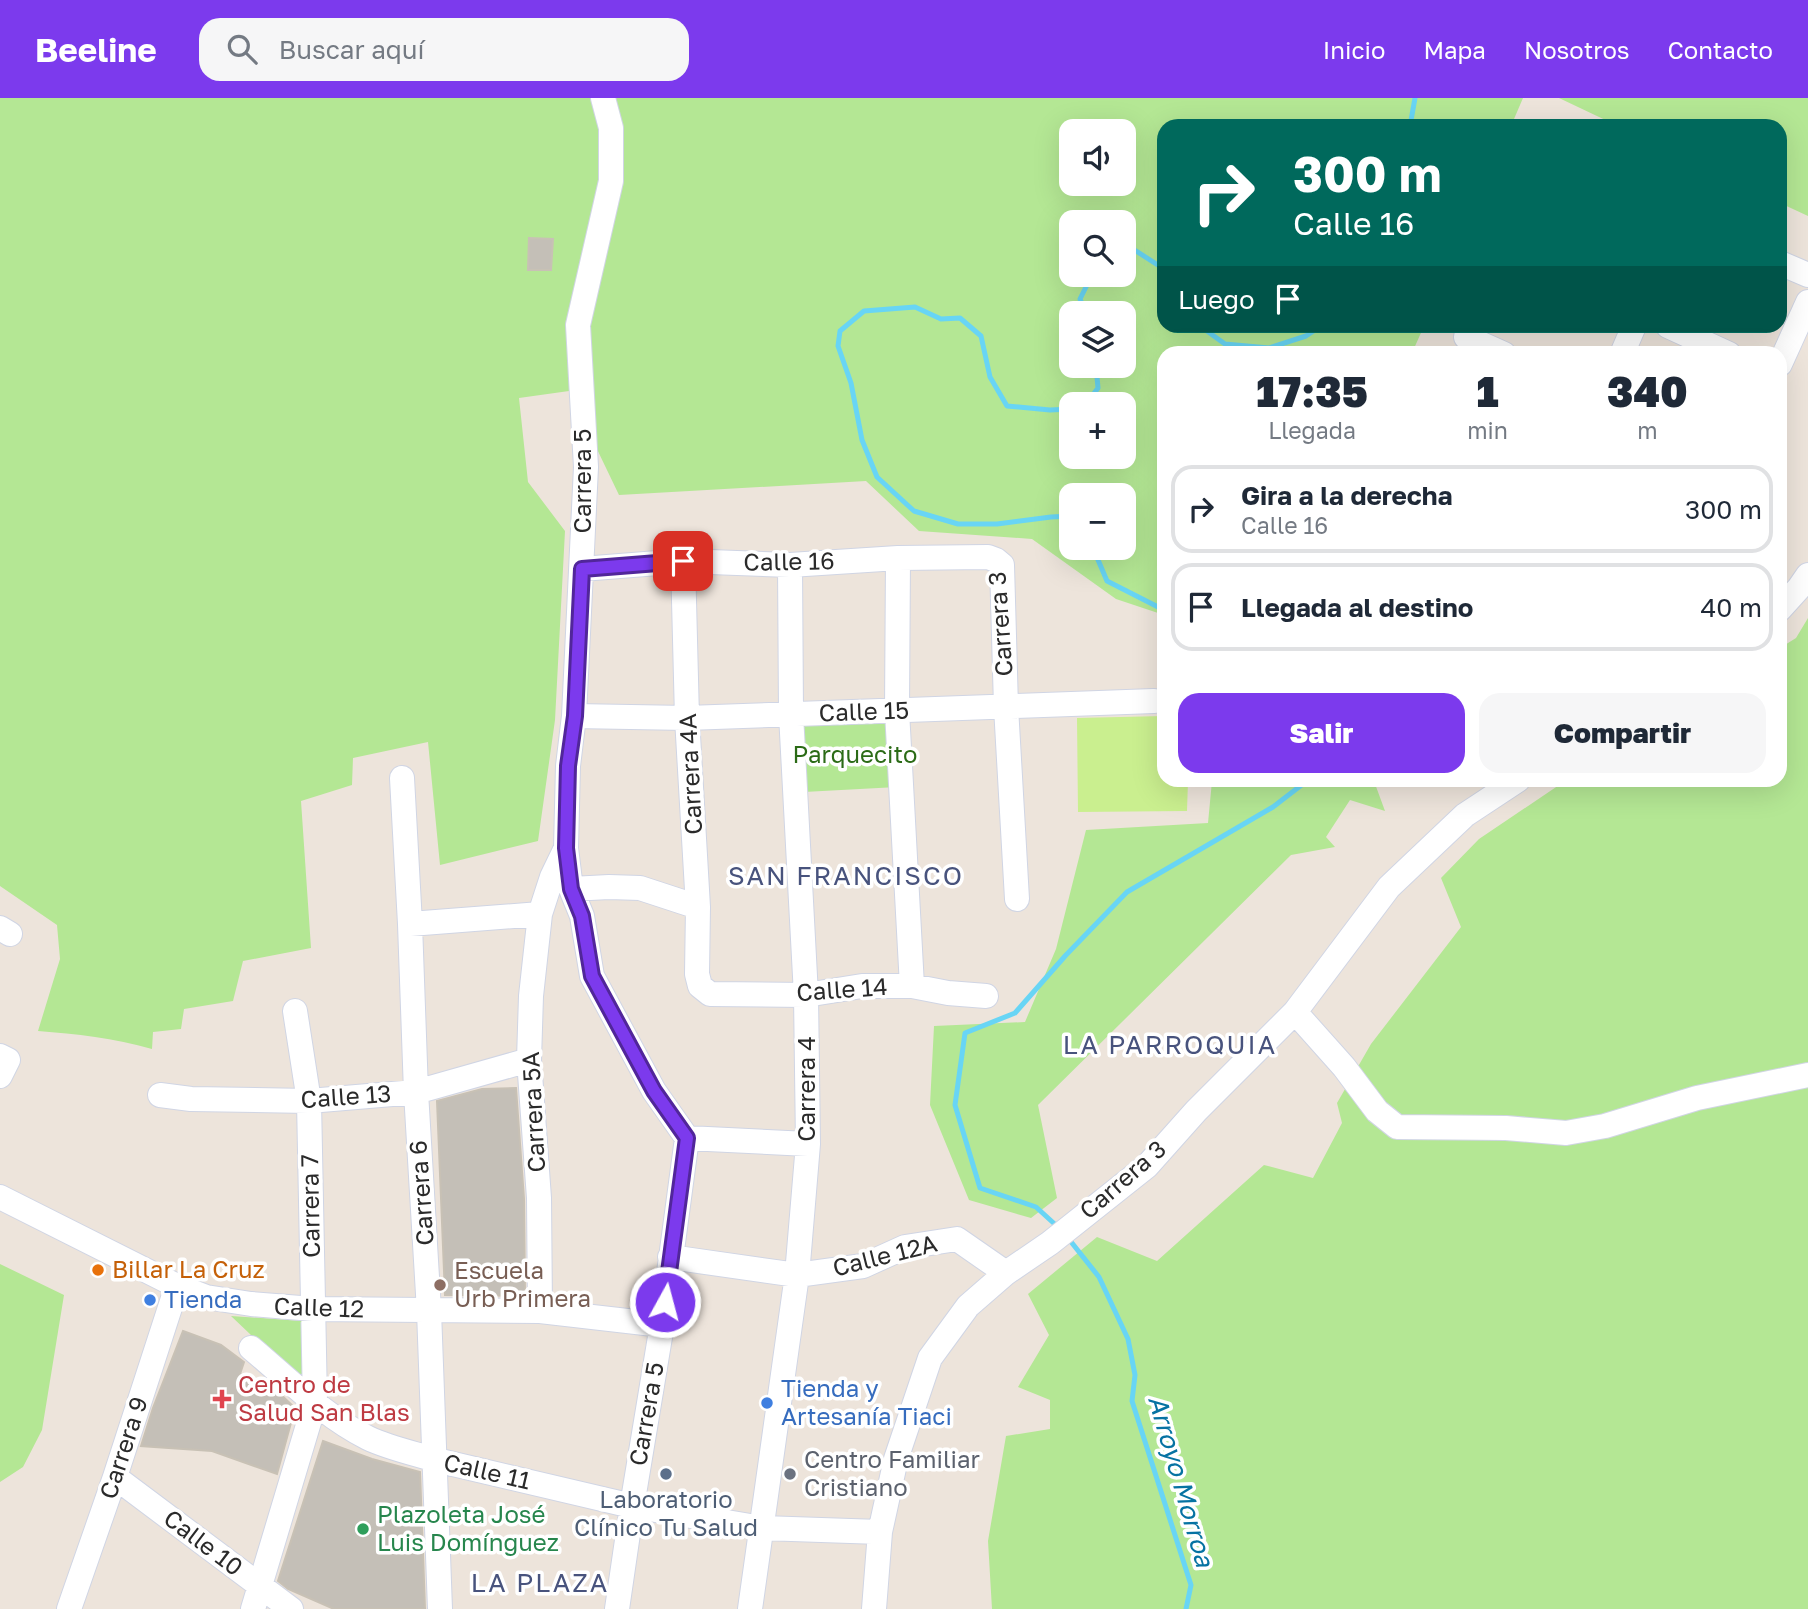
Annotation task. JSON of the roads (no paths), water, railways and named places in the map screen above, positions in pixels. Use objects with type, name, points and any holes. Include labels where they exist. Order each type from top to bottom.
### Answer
[{"type":"street","name":"Carrera 5","points":[[603,98],[611,128],[611,181],[578,325],[586,467],[575,716],[568,766],[566,848],[571,889],[582,916],[592,976],[654,1091],[687,1138],[662,1325],[617,1609]]},
{"type":"street","points":[[1787,266],[1808,275]]},
{"type":"street","points":[[1787,349],[1808,302]]},
{"type":"street","points":[[1683,333],[1712,346]]},
{"type":"street","points":[[1465,339],[1483,346]]},
{"type":"street","name":"Calle 16","points":[[582,569],[683,561],[790,565],[898,558],[988,557],[996,560]]},
{"type":"street","points":[[898,558],[897,711],[912,986]]},
{"type":"street","name":"Carrera 3","points":[[996,560],[1002,565],[1006,707],[1017,899]]},
{"type":"street","name":"Carrera 4A","points":[[683,561],[687,718],[698,907],[697,974],[700,986]]},
{"type":"street","name":"Carrera 4","points":[[750,1609],[797,1275],[808,1144],[806,995],[791,715],[790,565]]},
{"type":"street","points":[[1787,602],[1808,575]]},
{"type":"street","name":"Calle 15","points":[[575,716],[687,718],[1154,701]]},
{"type":"street","name":"Carrera 6","points":[[402,778],[436,1460],[440,1609]]},
{"type":"street","name":"Carrera 3","points":[[874,1609],[880,1532],[896,1459],[930,1358],[968,1306],[1006,1273],[1050,1243],[1147,1166],[1195,1111],[1295,1012],[1390,887],[1465,816],[1508,787]]},
{"type":"street","name":"Carrera 5A","points":[[540,1311],[539,1198],[529,1060],[531,996],[540,914],[552,877],[566,848]]},
{"type":"street","points":[[571,889],[640,888],[698,907]]},
{"type":"street","points":[[410,923],[540,914]]},
{"type":"street","name":"Calle 14","points":[[700,986],[710,994],[806,995],[862,986],[912,986],[948,993],[986,996]]},
{"type":"street","name":"Carrera 7","points":[[257,1598],[315,1402],[309,1101],[295,1011]]},
{"type":"street","points":[[1295,1012],[1344,1067],[1377,1111],[1397,1127],[1506,1128],[1566,1133],[1605,1126],[1697,1098],[1808,1075]]},
{"type":"street","name":"Calle 13","points":[[160,1095],[191,1099],[309,1101],[416,1092],[529,1060]]},
{"type":"street","points":[[687,1138],[808,1144]]},
{"type":"street","name":"Calle 12","points":[[0,1196],[177,1286],[206,1297],[313,1309],[540,1311],[662,1325]]},
{"type":"street","name":"Calle 12A","points":[[670,1257],[797,1275],[863,1266],[905,1247],[957,1239],[1006,1273]]},
{"type":"street","name":"Carrera 9","points":[[69,1609],[177,1286]]},
{"type":"street","name":"Calle 11","points":[[251,1348],[337,1420],[369,1438],[436,1460],[632,1506],[762,1528],[880,1532]]},
{"type":"street","name":"Calle 10","points":[[115,1477],[257,1598],[291,1609]]},
{"type":"waterway","name":"Arroyo Morroa","points":[[1411,119],[1415,98]]},
{"type":"waterway","name":"Arroyo Morroa","points":[[1136,251],[1157,264]]},
{"type":"waterway","name":"Arroyo Morroa","points":[[1081,301],[1086,287]]},
{"type":"waterway","name":"Arroyo Morroa","points":[[1059,410],[1007,406],[990,377],[981,336],[960,318],[941,319],[915,307],[864,311],[840,331],[838,346],[851,383],[862,440],[877,477],[914,511],[958,524],[997,524],[1059,517]]},
{"type":"waterway","name":"Arroyo Morroa","points":[[1210,333],[1225,344],[1247,346]]},
{"type":"waterway","name":"Arroyo Morroa","points":[[1275,346],[1310,333]]},
{"type":"waterway","name":"Arroyo Morroa","points":[[1095,392],[1098,388],[1097,378]]},
{"type":"waterway","name":"Arroyo Morroa","points":[[1098,560],[1107,581],[1157,606]]},
{"type":"waterway","name":"Arroyo Morroa","points":[[1059,1228],[1036,1207],[980,1188],[955,1105],[965,1033],[1015,1013],[1127,892],[1273,807],[1299,787]]},
{"type":"waterway","name":"Arroyo Morroa","points":[[1068,1238],[1099,1277],[1128,1339],[1135,1375],[1132,1401],[1191,1585],[1186,1609]]},
{"type":"place","name":"Billar La Cruz","points":[[98,1270]]},
{"type":"place","name":"Escuela Urb Primera","points":[[440,1285]]},
{"type":"place","name":"Tienda","points":[[150,1300]]},
{"type":"place","name":"Centro de Salud San Blas","points":[[222,1399]]},
{"type":"place","name":"Tienda y Artesanía Tiaci","points":[[767,1403]]},
{"type":"place","name":"Laboratorio Clínico Tu Salud","points":[[666,1474]]},
{"type":"place","name":"Centro Familiar Cristiano","points":[[790,1474]]},
{"type":"place","name":"Plazoleta José Luis Domínguez","points":[[363,1529]]},
{"type":"district","name":"SAN FRANCISCO","points":[[846,876]]},
{"type":"district","name":"LA PARROQUIA","points":[[1170,1045]]},
{"type":"district","name":"LA PLAZA","points":[[540,1583]]},
{"type":"park label","name":"Parquecito","points":[[855,755]]}]
